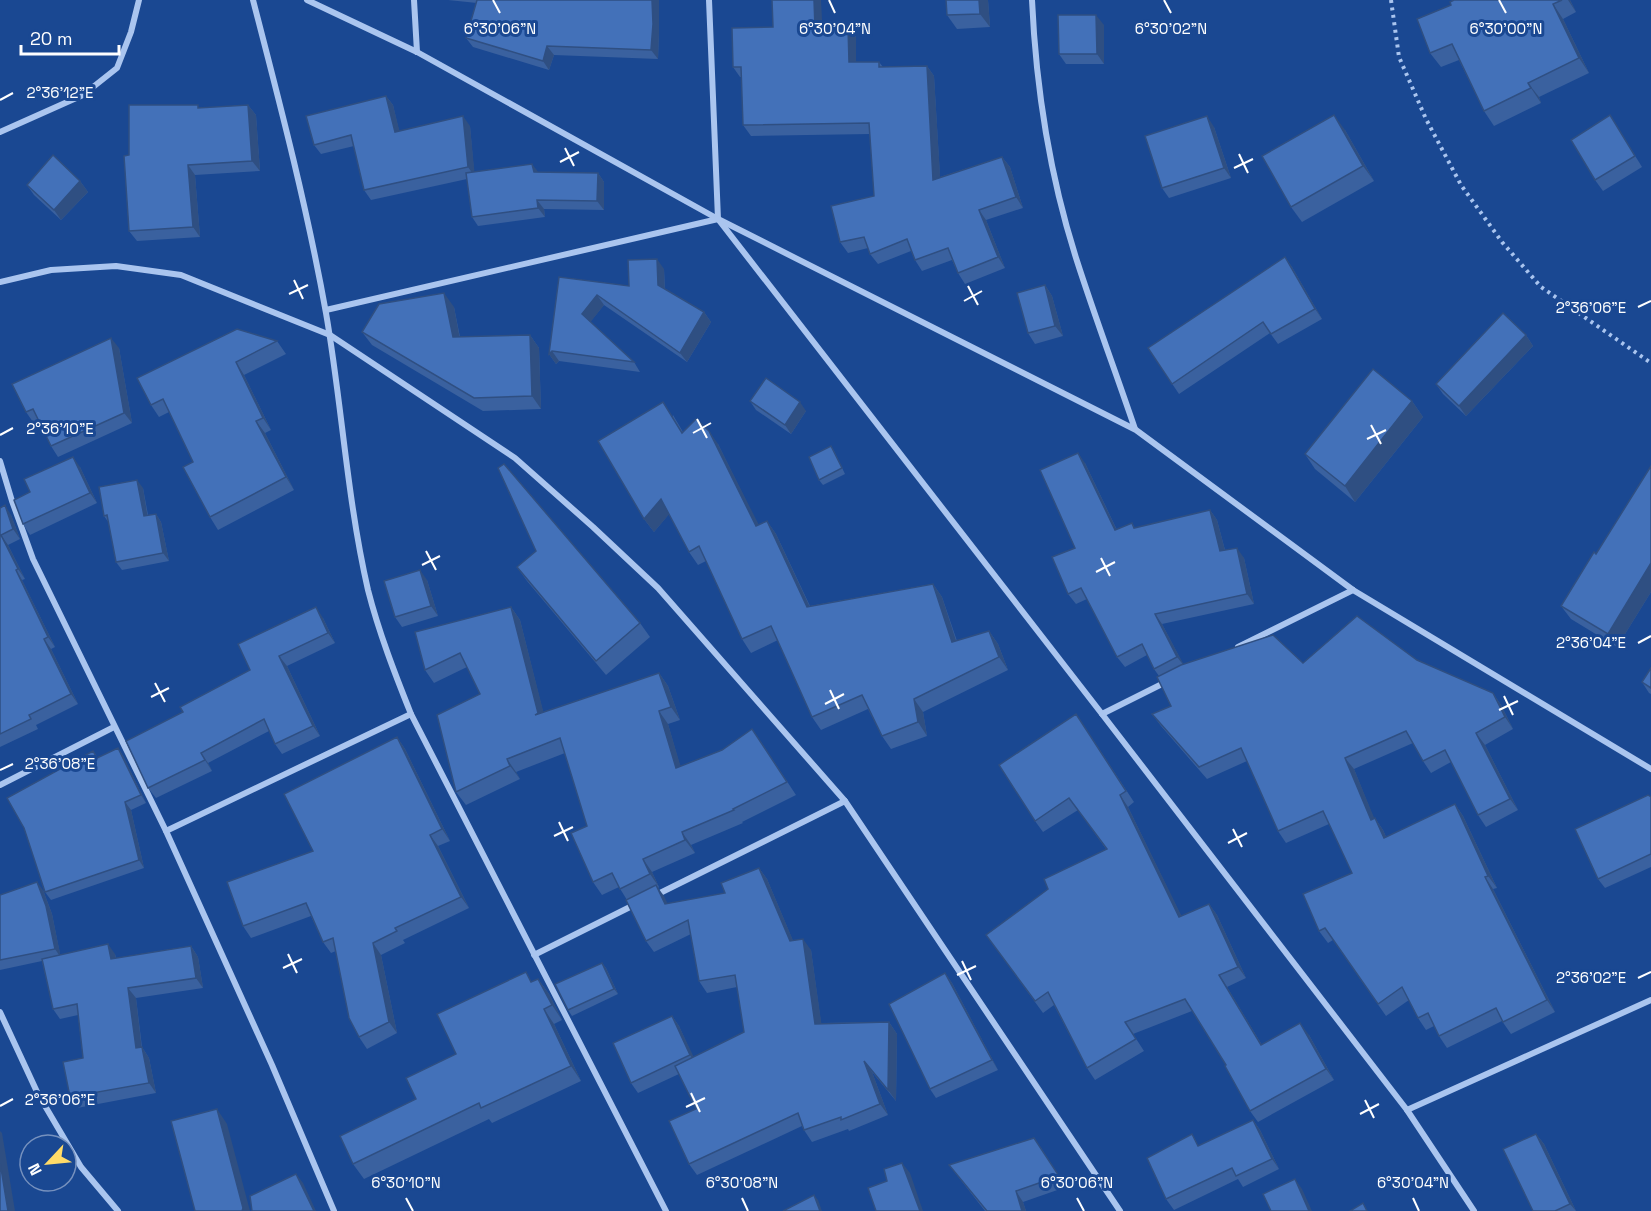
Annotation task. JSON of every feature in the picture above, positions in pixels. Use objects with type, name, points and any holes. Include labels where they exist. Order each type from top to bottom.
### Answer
[{"type":"street","points":[[0,132],[83,95],[117,68],[131,32],[139,0]]},
{"type":"street","points":[[253,0],[292,150],[326,310],[356,528],[368,590],[382,640],[411,714],[666,1211]]},
{"type":"street","points":[[307,0],[417,52],[717,219],[1136,430],[1353,590],[1651,769]]},
{"type":"street","points":[[414,0],[417,52]]},
{"type":"street","points":[[710,0],[717,219],[1407,1110],[1474,1211]]},
{"type":"street","points":[[1032,0],[1040,102],[1057,184],[1077,259],[1136,430]]},
{"type":"street","points":[[326,310],[717,219]]},
{"type":"street","points":[[0,282],[51,270],[116,266],[181,275],[330,335],[515,458],[658,588],[844,801],[1120,1211]]},
{"type":"street","points":[[0,461],[33,559],[166,831],[272,1065],[334,1211]]},
{"type":"street","points":[[1228,652],[1353,590]]},
{"type":"street","points":[[1102,714],[1176,678]]},
{"type":"street","points":[[166,831],[411,714]]},
{"type":"street","points":[[0,785],[114,727]]},
{"type":"street","points":[[652,896],[844,801]]},
{"type":"street","points":[[534,955],[641,902]]},
{"type":"street","points":[[1407,1110],[1651,1000]]},
{"type":"street","points":[[0,1012],[38,1094],[81,1167],[118,1211]]},
{"type":"path","points":[[1391,0],[1399,57],[1426,119],[1461,185],[1502,242],[1541,287],[1651,363]]},
{"type":"building","points":[[477,0],[652,0],[651,50],[547,46],[543,61],[466,38]]},
{"type":"building","points":[[772,0],[814,0],[815,27],[848,27],[849,62],[879,62],[879,67],[927,66],[933,180],[1002,157],[1016,197],[979,210],[998,257],[958,273],[948,248],[915,260],[907,239],[870,254],[864,237],[840,242],[831,206],[874,196],[869,123],[743,125],[741,67],[733,67],[732,28],[773,27]]},
{"type":"building","points":[[946,0],[979,0],[980,14],[947,15]]},
{"type":"building","points":[[1454,0],[1562,0],[1553,4],[1579,58],[1528,83],[1531,88],[1484,111],[1452,44],[1430,53],[1417,19],[1451,5],[1450,2]]},
{"type":"building","points":[[1058,15],[1096,15],[1097,54],[1059,54]]},
{"type":"building","points":[[386,96],[395,132],[463,116],[468,167],[364,190],[351,135],[314,145],[306,116]]},
{"type":"building","points":[[129,105],[198,105],[198,108],[248,105],[252,161],[188,165],[193,227],[129,231],[124,156],[129,155]]},
{"type":"building","points":[[1334,115],[1363,166],[1291,207],[1262,156]]},
{"type":"building","points":[[1610,115],[1635,156],[1595,180],[1571,140]]},
{"type":"building","points":[[1207,116],[1224,168],[1162,188],[1145,136]]},
{"type":"building","points":[[53,155],[80,181],[54,210],[27,185]]},
{"type":"building","points":[[532,164],[534,172],[598,173],[597,201],[537,200],[538,208],[472,217],[466,173]]},
{"type":"building","points":[[1285,257],[1315,309],[1271,334],[1263,322],[1172,384],[1148,348]]},
{"type":"building","points":[[657,259],[658,285],[704,312],[680,353],[597,295],[582,314],[634,362],[552,351],[549,354],[559,277],[629,286],[628,260]]},
{"type":"building","points":[[1045,285],[1055,326],[1028,333],[1017,293]]},
{"type":"building","points":[[444,293],[453,337],[530,335],[532,396],[474,398],[362,332],[379,304]]},
{"type":"building","points":[[1503,313],[1526,335],[1459,406],[1436,384]]},
{"type":"building","points":[[237,329],[277,341],[236,362],[263,418],[256,421],[286,477],[210,517],[183,467],[193,462],[163,399],[151,405],[137,378]]},
{"type":"building","points":[[111,338],[124,413],[51,446],[33,409],[26,412],[12,384]]},
{"type":"building","points":[[1373,369],[1412,401],[1345,486],[1305,454]]},
{"type":"building","points":[[766,378],[800,402],[785,425],[750,401]]},
{"type":"building","points":[[663,402],[682,433],[696,419],[709,431],[756,526],[767,521],[807,607],[933,584],[952,642],[989,631],[999,657],[914,699],[918,722],[882,736],[862,695],[812,717],[771,626],[742,639],[699,546],[689,552],[661,499],[644,519],[598,441]]},
{"type":"building","points":[[831,446],[842,468],[819,480],[809,457]]},
{"type":"building","points":[[1078,453],[1115,530],[1132,523],[1134,528],[1210,510],[1220,551],[1237,548],[1247,594],[1155,614],[1177,657],[1154,669],[1142,644],[1117,657],[1081,588],[1068,594],[1052,557],[1075,548],[1040,470]]},
{"type":"building","points":[[73,457],[90,493],[23,524],[14,500],[30,492],[24,479]]},
{"type":"building","points":[[504,464],[640,623],[596,661],[517,567],[536,551],[498,468]]},
{"type":"building","points":[[1651,466],[1651,563],[1608,634],[1561,606]]},
{"type":"building","points":[[137,480],[144,516],[156,514],[163,553],[116,562],[99,487]]},
{"type":"building","points":[[5,505],[13,529],[1,535],[48,637],[44,639],[71,694],[29,715],[31,719],[0,734],[0,508]]},
{"type":"building","points":[[420,570],[431,606],[395,617],[384,581]]},
{"type":"building","points":[[316,607],[328,633],[279,656],[313,726],[275,744],[264,719],[201,753],[205,760],[148,788],[126,741],[183,712],[180,707],[250,670],[238,644]]},
{"type":"building","points":[[511,607],[538,713],[535,715],[659,673],[671,707],[659,711],[676,768],[722,750],[752,729],[787,782],[734,810],[682,832],[685,840],[643,859],[650,874],[620,889],[612,873],[593,882],[571,833],[587,826],[560,738],[507,759],[510,766],[456,792],[437,715],[480,694],[460,653],[425,670],[415,632]]},
{"type":"building","points":[[1357,616],[1417,660],[1493,693],[1505,717],[1476,733],[1510,799],[1478,815],[1445,750],[1423,761],[1406,731],[1345,758],[1371,820],[1375,818],[1384,838],[1455,804],[1488,876],[1485,877],[1547,1000],[1503,1022],[1496,1008],[1439,1036],[1428,1013],[1418,1018],[1402,987],[1378,1004],[1325,928],[1319,931],[1303,894],[1352,873],[1323,811],[1278,831],[1241,748],[1199,767],[1152,714],[1171,706],[1157,677],[1181,665],[1273,635],[1303,663]]},
{"type":"building","points":[[1651,668],[1651,688],[1642,682]]},
{"type":"building","points":[[1076,714],[1126,791],[1120,795],[1179,917],[1209,904],[1238,967],[1219,975],[1261,1045],[1300,1023],[1326,1069],[1250,1111],[1226,1065],[1185,999],[1125,1022],[1136,1039],[1087,1068],[1048,992],[1035,1001],[986,935],[1048,889],[1044,879],[1107,849],[1069,798],[1035,821],[999,765]]},
{"type":"building","points":[[397,737],[442,829],[430,835],[461,897],[395,928],[397,931],[373,943],[389,1022],[359,1037],[349,1018],[333,938],[323,942],[306,903],[243,926],[227,882],[313,851],[284,794]]},
{"type":"building","points":[[118,748],[141,795],[125,802],[139,860],[45,892],[24,828],[7,798],[93,751],[97,758]]},
{"type":"building","points":[[1648,795],[1651,797],[1651,854],[1598,879],[1575,829]]},
{"type":"building","points":[[759,868],[790,941],[803,939],[815,1024],[889,1022],[888,1090],[864,1061],[880,1104],[841,1120],[841,1117],[804,1130],[798,1113],[689,1164],[669,1121],[696,1109],[675,1066],[744,1032],[735,975],[699,981],[688,920],[646,941],[626,900],[656,885],[665,904],[725,893],[721,883]]},
{"type":"building","points":[[37,882],[46,906],[55,949],[0,960],[0,895]]},
{"type":"building","points":[[108,944],[111,959],[191,946],[196,978],[128,988],[136,1048],[142,1047],[149,1083],[70,1097],[63,1062],[83,1058],[77,1004],[53,1009],[42,959]]},
{"type":"building","points":[[602,963],[614,989],[568,1010],[555,984]]},
{"type":"building","points":[[526,972],[531,982],[538,979],[552,1005],[544,1009],[571,1066],[481,1108],[479,1103],[353,1164],[340,1136],[416,1099],[406,1078],[456,1054],[437,1014]]},
{"type":"building","points":[[945,973],[992,1060],[930,1089],[889,1004]]},
{"type":"building","points":[[672,1016],[690,1055],[631,1083],[613,1043]]},
{"type":"building","points":[[217,1109],[242,1211],[195,1211],[171,1121]]},
{"type":"building","points":[[1253,1120],[1272,1159],[1236,1176],[1232,1168],[1166,1199],[1147,1158],[1192,1134],[1198,1146]]},
{"type":"building","points":[[1536,1134],[1570,1204],[1555,1211],[1533,1211],[1503,1149]]},
{"type":"building","points":[[1034,1138],[1059,1176],[1016,1191],[1022,1211],[987,1211],[949,1165]]},
{"type":"building","points":[[0,1162],[8,1211],[0,1211]]},
{"type":"building","points":[[902,1163],[920,1211],[876,1211],[868,1188],[887,1181],[884,1169]]},
{"type":"building","points":[[296,1174],[314,1211],[252,1211],[250,1196]]},
{"type":"building","points":[[1295,1179],[1309,1211],[1271,1211],[1263,1194]]},
{"type":"building","points":[[814,1195],[820,1211],[783,1211]]},
{"type":"building","points":[[1363,1203],[1367,1211],[1350,1211]]}]
